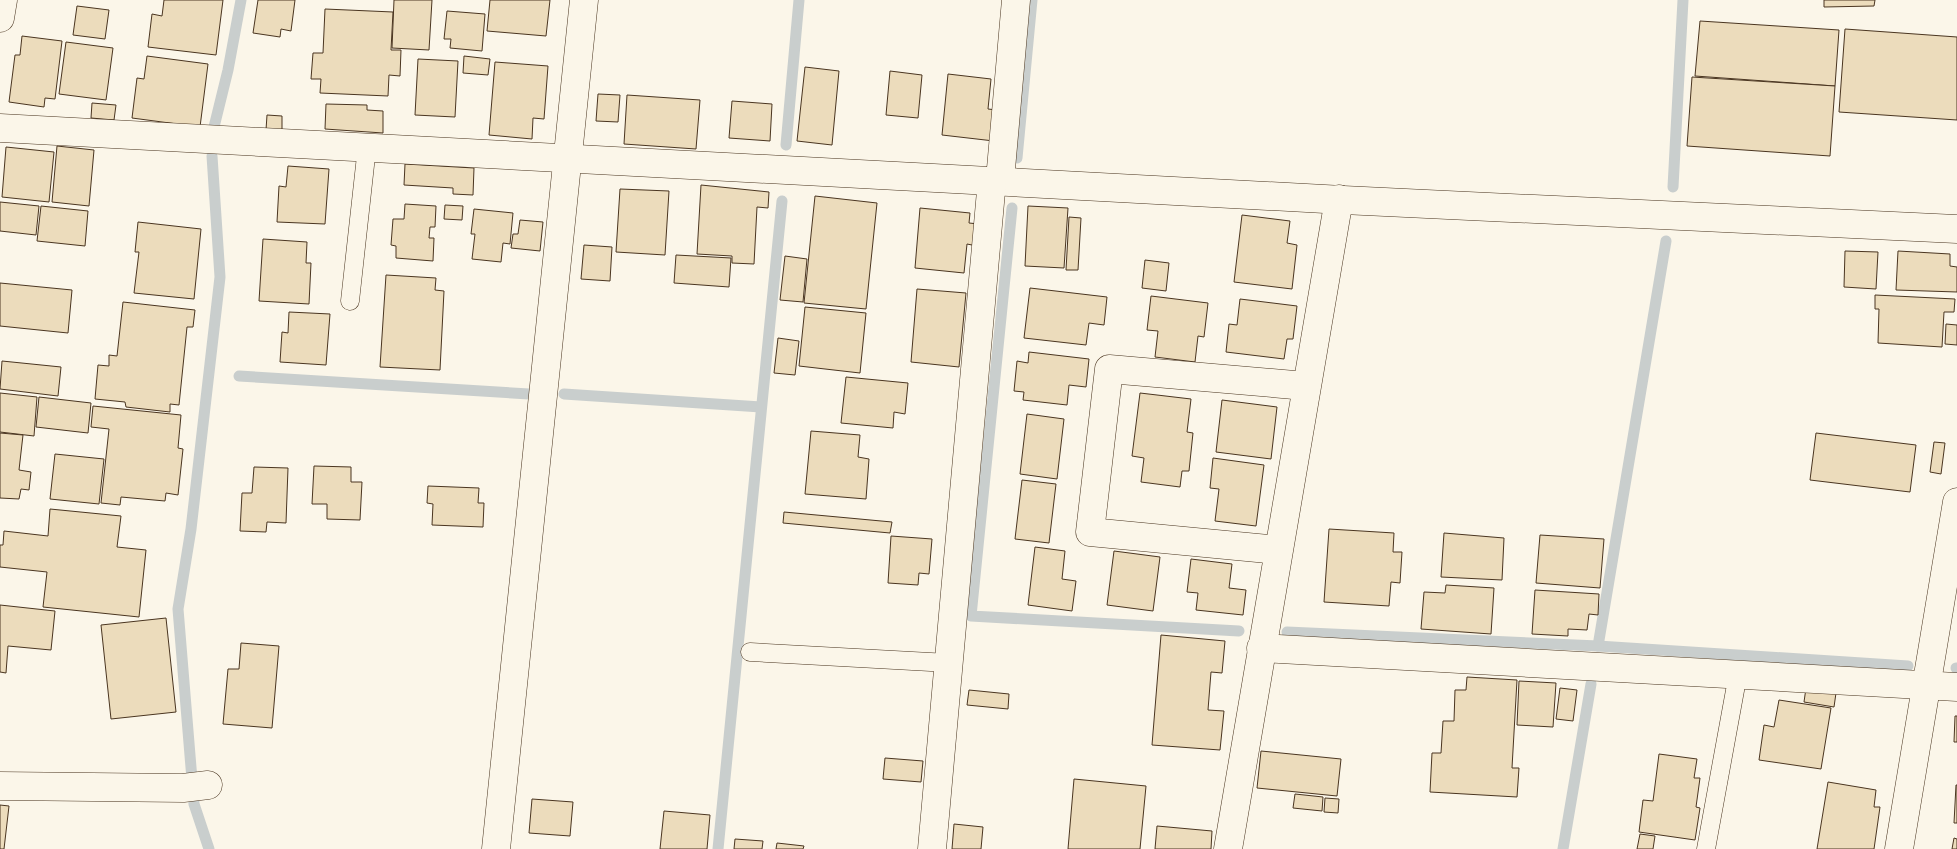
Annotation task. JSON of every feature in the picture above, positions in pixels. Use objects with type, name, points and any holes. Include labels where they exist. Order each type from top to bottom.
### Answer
[{"type":"street","points":[[0,18],[3,0]]},
{"type":"street","points":[[496,849],[584,0]]},
{"type":"street","points":[[932,849],[996,180],[1016,0]]},
{"type":"street","points":[[0,128],[1339,199],[1957,229]]},
{"type":"street","points":[[1228,849],[1339,199]]},
{"type":"street","points":[[1278,550],[1090,532],[1109,369],[1306,386]]},
{"type":"street","points":[[1899,849],[1957,502]]},
{"type":"street","points":[[1261,648],[1957,687]]},
{"type":"street","points":[[0,786],[195,787]]},
{"type":"lane","points":[[350,301],[367,147]]},
{"type":"lane","points":[[750,652],[949,663]]},
{"type":"lane","points":[[1706,849],[1738,674]]},
{"type":"building","points":[[164,0],[223,0],[216,55],[148,47],[152,14],[162,16]]},
{"type":"building","points":[[258,0],[295,0],[291,31],[281,29],[280,37],[253,33]]},
{"type":"building","points":[[394,0],[432,0],[429,50],[392,48]]},
{"type":"building","points":[[490,0],[550,0],[546,36],[487,31]]},
{"type":"building","points":[[1824,0],[1875,0],[1874,6],[1824,7]]},
{"type":"building","points":[[77,6],[109,10],[105,39],[73,35]]},
{"type":"building","points":[[325,9],[393,12],[391,50],[401,50],[400,76],[389,75],[388,96],[320,93],[321,79],[311,79],[313,53],[323,53]]},
{"type":"building","points":[[447,11],[485,14],[482,51],[450,48],[451,39],[444,39]]},
{"type":"building","points":[[1700,21],[1839,30],[1835,86],[1695,76]]},
{"type":"building","points":[[1845,29],[1957,37],[1957,120],[1839,112]]},
{"type":"building","points":[[22,36],[62,41],[55,99],[45,98],[44,107],[9,102],[15,55],[20,55]]},
{"type":"building","points":[[66,42],[113,48],[106,100],[59,94]]},
{"type":"building","points":[[147,56],[208,64],[200,127],[132,118],[137,78],[144,79]]},
{"type":"building","points":[[464,56],[490,59],[488,75],[463,73]]},
{"type":"building","points":[[418,59],[458,61],[455,117],[415,115]]},
{"type":"building","points":[[495,62],[548,66],[544,119],[533,118],[532,139],[489,135]]},
{"type":"building","points":[[805,67],[839,71],[832,145],[797,141]]},
{"type":"building","points":[[890,71],[922,75],[918,118],[886,115]]},
{"type":"building","points":[[948,74],[991,79],[988,109],[997,110],[994,141],[942,135]]},
{"type":"building","points":[[1692,77],[1835,86],[1830,156],[1687,146]]},
{"type":"building","points":[[598,94],[620,95],[618,122],[596,121]]},
{"type":"building","points":[[627,95],[700,100],[696,149],[624,144]]},
{"type":"building","points":[[732,101],[772,104],[770,141],[729,138]]},
{"type":"building","points":[[92,103],[116,105],[114,120],[91,118]]},
{"type":"building","points":[[326,104],[367,105],[367,110],[383,111],[383,133],[325,129]]},
{"type":"building","points":[[267,115],[282,116],[282,130],[266,130]]},
{"type":"building","points":[[57,146],[94,150],[89,206],[52,202]]},
{"type":"building","points":[[6,147],[54,152],[49,202],[2,197]]},
{"type":"building","points":[[405,164],[474,168],[473,195],[453,194],[453,188],[404,185]]},
{"type":"building","points":[[288,166],[329,169],[325,224],[277,222],[279,186],[286,187]]},
{"type":"building","points":[[701,185],[769,192],[768,208],[757,207],[754,264],[732,263],[732,256],[697,254]]},
{"type":"building","points":[[620,189],[669,191],[665,255],[616,252]]},
{"type":"building","points":[[815,196],[877,203],[866,309],[804,303]]},
{"type":"building","points":[[0,202],[39,206],[36,235],[0,231]]},
{"type":"building","points":[[405,204],[436,206],[435,227],[430,227],[429,238],[434,238],[433,261],[396,258],[396,246],[391,245],[393,219],[404,219]]},
{"type":"building","points":[[445,205],[463,206],[462,220],[444,219]]},
{"type":"building","points":[[41,206],[88,211],[85,246],[37,241]]},
{"type":"building","points":[[1028,206],[1068,208],[1064,268],[1025,266]]},
{"type":"building","points":[[920,208],[970,213],[969,223],[979,224],[977,246],[967,244],[964,273],[915,268]]},
{"type":"building","points":[[474,209],[513,213],[510,244],[503,243],[501,262],[472,259],[475,234],[471,234]]},
{"type":"building","points":[[1242,215],[1290,221],[1287,243],[1297,245],[1292,289],[1234,282]]},
{"type":"building","points":[[1069,217],[1081,218],[1078,270],[1066,270]]},
{"type":"building","points":[[520,220],[543,222],[540,251],[511,248],[513,234],[518,234]]},
{"type":"building","points":[[138,222],[201,229],[194,299],[134,293],[139,252],[135,252]]},
{"type":"building","points":[[263,239],[307,242],[306,263],[311,263],[309,304],[259,301]]},
{"type":"building","points":[[584,245],[612,247],[610,281],[581,279]]},
{"type":"building","points":[[1845,251],[1878,252],[1876,289],[1844,287]]},
{"type":"building","points":[[1898,251],[1950,254],[1950,266],[1957,267],[1957,292],[1896,290]]},
{"type":"building","points":[[676,255],[731,258],[729,287],[674,283]]},
{"type":"building","points":[[785,256],[807,259],[803,302],[780,300]]},
{"type":"building","points":[[1145,260],[1169,263],[1166,291],[1142,288]]},
{"type":"building","points":[[386,275],[436,278],[435,290],[444,291],[440,370],[380,367]]},
{"type":"building","points":[[0,283],[72,290],[68,333],[0,326]]},
{"type":"building","points":[[1030,288],[1107,297],[1104,325],[1089,323],[1086,345],[1024,338]]},
{"type":"building","points":[[917,289],[966,293],[959,367],[911,362]]},
{"type":"building","points":[[1875,295],[1955,299],[1954,312],[1944,312],[1942,347],[1878,343],[1879,309],[1875,309]]},
{"type":"building","points":[[1151,296],[1208,303],[1204,337],[1198,336],[1195,362],[1155,357],[1158,331],[1147,330]]},
{"type":"building","points":[[1240,299],[1297,306],[1293,339],[1287,339],[1284,359],[1226,352],[1229,324],[1237,325]]},
{"type":"building","points":[[123,302],[195,310],[193,327],[187,327],[179,405],[170,404],[170,412],[126,407],[125,402],[95,399],[98,365],[109,366],[109,355],[117,356]]},
{"type":"building","points":[[805,307],[866,313],[860,373],[799,366]]},
{"type":"building","points":[[289,312],[330,314],[326,365],[280,362],[282,332],[288,333]]},
{"type":"building","points":[[1946,324],[1957,325],[1957,345],[1945,344]]},
{"type":"building","points":[[778,338],[799,341],[795,375],[774,373]]},
{"type":"building","points":[[1029,352],[1089,359],[1086,387],[1069,385],[1067,405],[1023,400],[1024,392],[1014,391],[1017,361],[1028,363]]},
{"type":"building","points":[[2,361],[61,367],[58,396],[0,389]]},
{"type":"building","points":[[846,377],[908,383],[905,414],[894,412],[893,428],[841,423]]},
{"type":"building","points":[[0,393],[37,397],[34,436],[0,432]]},
{"type":"building","points":[[1140,393],[1191,399],[1187,432],[1193,433],[1189,471],[1182,471],[1180,487],[1141,482],[1144,458],[1132,456]]},
{"type":"building","points":[[39,397],[91,403],[88,433],[36,427]]},
{"type":"building","points":[[1222,400],[1277,407],[1271,459],[1216,452]]},
{"type":"building","points":[[93,406],[181,415],[178,448],[183,449],[178,495],[166,493],[165,501],[121,497],[120,505],[101,503],[109,429],[91,427]]},
{"type":"building","points":[[1027,414],[1064,419],[1057,479],[1020,474]]},
{"type":"building","points":[[811,431],[860,435],[858,457],[869,459],[866,499],[805,494]]},
{"type":"building","points":[[0,433],[23,435],[19,470],[31,472],[29,490],[21,489],[19,499],[0,498]]},
{"type":"building","points":[[1816,433],[1916,445],[1910,492],[1810,480]]},
{"type":"building","points":[[1934,442],[1945,443],[1941,474],[1930,472]]},
{"type":"building","points":[[55,454],[104,459],[99,504],[50,499]]},
{"type":"building","points":[[1213,458],[1264,465],[1256,526],[1215,521],[1219,489],[1210,488]]},
{"type":"building","points":[[314,466],[351,467],[351,482],[362,482],[360,520],[327,519],[327,504],[312,504]]},
{"type":"building","points":[[254,467],[288,468],[286,523],[267,522],[266,532],[240,531],[242,493],[252,493]]},
{"type":"building","points":[[1022,480],[1056,484],[1049,543],[1015,539]]},
{"type":"building","points":[[428,486],[479,488],[478,503],[484,503],[483,527],[432,525],[433,504],[427,503]]},
{"type":"building","points":[[50,509],[121,516],[117,547],[146,550],[139,617],[43,607],[47,572],[0,567],[0,545],[3,545],[4,531],[48,536]]},
{"type":"building","points":[[784,512],[892,522],[890,533],[783,523]]},
{"type":"building","points":[[1329,529],[1394,533],[1393,552],[1402,552],[1400,583],[1391,582],[1389,606],[1324,602]]},
{"type":"building","points":[[1444,533],[1504,538],[1502,580],[1441,577]]},
{"type":"building","points":[[1540,535],[1604,539],[1600,588],[1536,583]]},
{"type":"building","points":[[891,536],[932,539],[929,574],[919,573],[918,585],[888,583]]},
{"type":"building","points":[[1035,547],[1065,551],[1062,579],[1076,581],[1072,611],[1028,605]]},
{"type":"building","points":[[1114,551],[1160,557],[1153,611],[1107,605]]},
{"type":"building","points":[[1191,559],[1232,564],[1229,588],[1246,590],[1243,615],[1196,610],[1198,593],[1187,592]]},
{"type":"building","points":[[1446,585],[1494,588],[1491,634],[1421,629],[1424,592],[1445,593]]},
{"type":"building","points":[[1535,590],[1599,594],[1598,615],[1589,614],[1587,630],[1568,629],[1568,636],[1532,634]]},
{"type":"building","points":[[0,605],[55,611],[51,650],[8,646],[6,673],[0,672]]},
{"type":"building","points":[[166,618],[176,712],[111,719],[101,625]]},
{"type":"building","points":[[1161,635],[1225,641],[1222,673],[1211,672],[1208,710],[1224,711],[1220,750],[1152,745]]},
{"type":"building","points":[[241,643],[279,646],[272,728],[223,724],[228,669],[239,669]]},
{"type":"building","points":[[1467,677],[1517,680],[1512,768],[1519,768],[1517,797],[1430,792],[1432,753],[1441,753],[1443,721],[1454,721],[1455,690],[1466,690]]},
{"type":"building","points":[[1519,681],[1556,683],[1553,727],[1517,725]]},
{"type":"building","points":[[1560,688],[1577,690],[1573,721],[1556,719]]},
{"type":"building","points":[[1806,688],[1836,693],[1834,707],[1804,702]]},
{"type":"building","points":[[969,690],[1009,694],[1008,709],[967,705]]},
{"type":"building","points":[[1779,700],[1831,708],[1821,769],[1759,760],[1764,725],[1774,727]]},
{"type":"building","points":[[1955,716],[1957,716],[1957,742],[1954,742]]},
{"type":"building","points":[[1261,751],[1341,759],[1337,796],[1257,788]]},
{"type":"building","points":[[1659,754],[1697,759],[1694,778],[1700,778],[1696,807],[1700,808],[1695,840],[1639,832],[1643,800],[1653,801]]},
{"type":"building","points":[[885,758],[923,761],[921,782],[883,779]]},
{"type":"building","points":[[1074,779],[1146,786],[1140,849],[1068,849]]},
{"type":"building","points":[[1828,782],[1876,790],[1874,807],[1880,807],[1874,849],[1817,849]]},
{"type":"building","points":[[1956,785],[1957,823],[1954,823]]},
{"type":"building","points":[[1295,794],[1323,797],[1322,811],[1293,808]]},
{"type":"building","points":[[1325,798],[1339,799],[1338,813],[1324,812]]},
{"type":"building","points":[[532,799],[573,802],[570,836],[529,833]]},
{"type":"building","points":[[0,805],[9,806],[4,849],[0,849]]},
{"type":"building","points":[[664,811],[710,815],[707,849],[660,849]]},
{"type":"building","points":[[954,824],[983,827],[981,849],[952,849]]},
{"type":"building","points":[[1157,826],[1212,831],[1211,849],[1155,849]]},
{"type":"building","points":[[1640,834],[1655,836],[1653,849],[1637,849]]},
{"type":"building","points":[[1954,838],[1957,839],[1957,849],[1952,849]]},
{"type":"building","points":[[735,839],[763,841],[762,849],[734,849]]},
{"type":"building","points":[[777,843],[804,846],[803,849],[776,849]]},
{"type":"waterway","points":[[214,127],[228,70],[241,0]]},
{"type":"waterway","points":[[786,145],[799,0]]},
{"type":"waterway","points":[[1017,158],[1032,0]]},
{"type":"waterway","points":[[1673,187],[1683,0]]},
{"type":"waterway","points":[[209,849],[194,804],[178,609],[191,529],[220,277],[212,156]]},
{"type":"waterway","points":[[718,849],[782,201]]},
{"type":"waterway","points":[[1012,208],[971,616],[1239,631]]},
{"type":"waterway","points":[[1598,646],[1666,241]]},
{"type":"waterway","points":[[239,376],[529,394]]},
{"type":"waterway","points":[[564,394],[761,407]]},
{"type":"waterway","points":[[1287,632],[1598,646],[1908,666]]},
{"type":"waterway","points":[[1563,849],[1591,684]]}]
